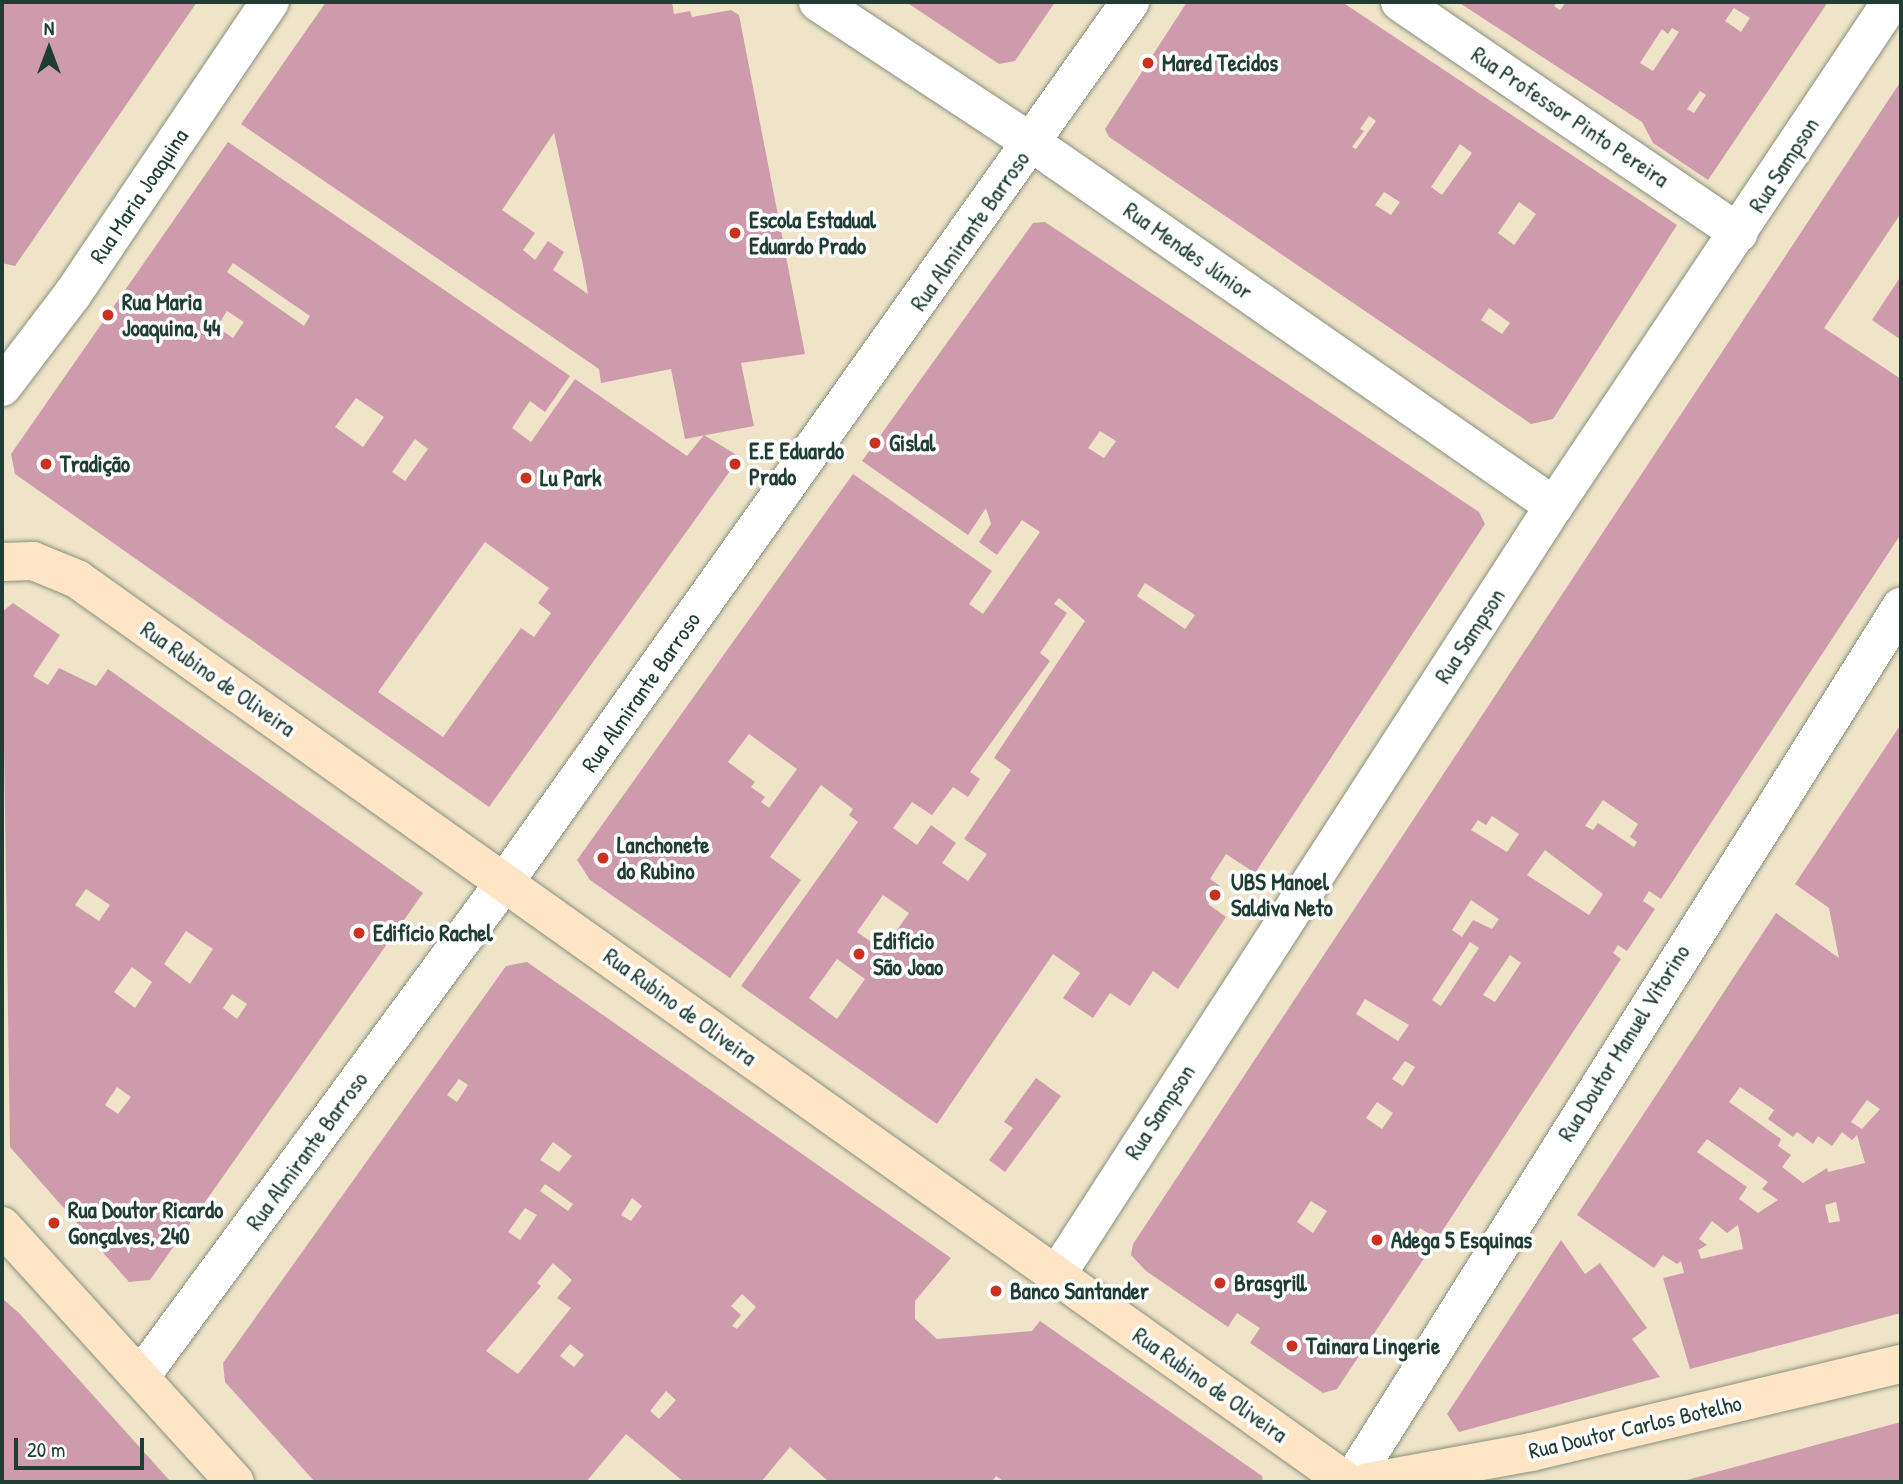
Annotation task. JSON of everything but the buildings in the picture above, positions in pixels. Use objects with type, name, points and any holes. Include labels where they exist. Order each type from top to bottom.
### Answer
[{"type":"main road","name":"Rua Rubino de Oliveira","points":[[2,562],[33,561],[77,579],[1349,1482]]},
{"type":"main road","points":[[2,1226],[235,1482]]},
{"type":"main road","name":"Rua Doutor Carlos Botelho","points":[[1368,1482],[1531,1452],[1901,1364]]},
{"type":"street","name":"Rua Maria Joaquina","points":[[2,387],[72,295],[270,2]]},
{"type":"street","name":"Rua Mendes Júnior","points":[[818,2],[1032,143],[1555,506]]},
{"type":"street","name":"Rua Almirante Barroso","points":[[141,1376],[504,883],[1130,2]]},
{"type":"street","name":"Rua Professor Pinto Pereira","points":[[1400,2],[1739,233]]},
{"type":"street","name":"Rua Sampson","points":[[1056,1276],[1555,506],[1891,2]]},
{"type":"street","name":"Rua Doutor Manuel Vitorino","points":[[1349,1482],[1901,607]]},
{"type":"place","name":"Mared Tecidos","points":[[1148,63]]},
{"type":"place","name":"Escola Estadual Eduardo Prado","points":[[735,233]]},
{"type":"place","name":"Rua Maria Joaquina, 44","points":[[108,315]]},
{"type":"place","name":"Gislal","points":[[875,443]]},
{"type":"place","name":"Tradição","points":[[46,464]]},
{"type":"place","name":"E.E Eduardo Prado","points":[[735,464]]},
{"type":"place","name":"Lu Park","points":[[526,478]]},
{"type":"place","name":"Lanchonete do Rubino","points":[[603,858]]},
{"type":"place","name":"UBS Manoel Saldiva Neto","points":[[1215,895]]},
{"type":"place","name":"Edifício Rachel","points":[[359,933]]},
{"type":"place","name":"Edifício São Joao","points":[[859,954]]},
{"type":"place","name":"Rua Doutor Ricardo Gonçalves, 240","points":[[54,1223]]},
{"type":"place","name":"Adega 5 Esquinas","points":[[1377,1240]]},
{"type":"place","name":"Brasgrill","points":[[1220,1283]]},
{"type":"place","name":"Banco Santander","points":[[996,1291]]},
{"type":"place","name":"Tainara Lingerie","points":[[1292,1346]]}]
